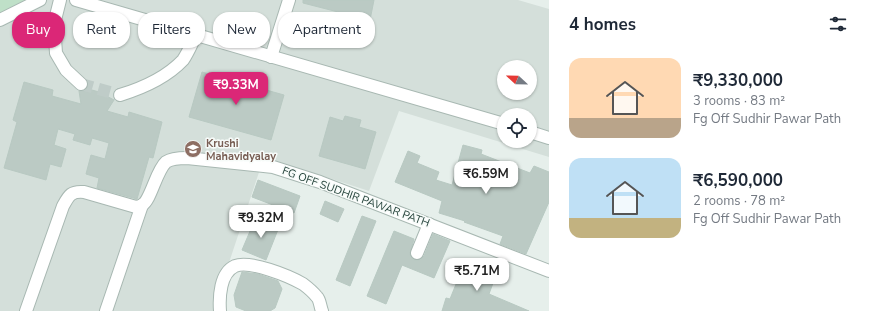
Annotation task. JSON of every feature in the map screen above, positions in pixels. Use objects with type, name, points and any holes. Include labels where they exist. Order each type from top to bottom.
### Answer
[{"type":"street","points":[[0,20],[40,0]]},
{"type":"street","points":[[60,0],[54,24],[56,53],[66,70],[81,84]]},
{"type":"street","points":[[76,0],[138,18]]},
{"type":"street","points":[[272,57],[289,0]]},
{"type":"street","points":[[205,38],[497,122]]},
{"type":"street","points":[[120,95],[139,89],[167,74],[184,59],[190,48]]},
{"type":"street","points":[[537,134],[549,138]]},
{"type":"street","name":"FG OFF SUDHIR PAWAR PATH","points":[[142,205],[162,168],[167,161],[175,158],[274,167],[320,182],[549,270]]},
{"type":"street","points":[[26,311],[63,206],[69,195],[77,192],[84,192],[136,207],[142,205]]},
{"type":"street","points":[[106,311],[142,205]]},
{"type":"street","points":[[417,253],[430,224]]},
{"type":"street","points":[[220,311],[222,282],[226,273],[236,266],[247,265],[270,269],[304,285],[318,298],[322,311]]},
{"type":"shaded area","name":"Krushi Mahavidyalay","points":[[0,0],[518,0],[549,9],[549,157],[520,148],[537,148],[537,108],[497,108],[497,141],[399,111],[369,191],[264,157],[213,311],[0,311]]},
{"type":"green space","points":[[0,0],[36,0],[12,12],[0,18]]},
{"type":"building","points":[[303,0],[374,0],[372,12],[338,12],[303,3]]},
{"type":"building","points":[[202,72],[284,95],[271,140],[189,117]]},
{"type":"building","points":[[24,82],[53,90],[52,96],[81,104],[79,91],[92,90],[99,92],[114,100],[107,111],[128,117],[129,112],[162,122],[153,158],[149,157],[137,199],[97,188],[99,178],[86,174],[91,155],[105,159],[109,143],[92,138],[90,145],[73,140],[75,134],[58,129],[54,145],[66,149],[61,167],[50,164],[46,180],[4,168],[17,122],[13,120]]},
{"type":"building","points":[[345,116],[361,120],[359,127],[376,132],[365,169],[319,156],[330,117],[343,121]]},
{"type":"building","points":[[463,145],[482,150],[481,154],[530,173],[534,166],[549,172],[549,202],[526,254],[500,244],[503,236],[464,222],[465,221],[439,213],[442,201],[395,182],[408,151],[420,156],[417,163],[439,172],[436,180],[452,185]]},
{"type":"building","points":[[258,180],[300,196],[294,213],[252,197]]},
{"type":"building","points":[[325,201],[344,209],[338,222],[320,214]]},
{"type":"building","points":[[362,216],[376,221],[350,286],[336,280]]},
{"type":"building","points":[[256,217],[279,227],[266,260],[242,250]]},
{"type":"building","points":[[394,231],[414,239],[410,254],[415,260],[421,259],[424,256],[433,234],[450,241],[434,278],[402,265],[386,304],[367,296]]},
{"type":"building","points":[[478,260],[488,264],[486,268],[497,272],[489,294],[529,311],[442,311],[446,298],[450,299],[465,262],[469,264],[470,261],[477,264]]},
{"type":"building","points":[[242,272],[258,274],[278,281],[282,289],[275,308],[270,311],[246,311],[236,307],[234,295]]},
{"type":"tunnel","points":[[81,84],[120,95]]},
{"type":"place","name":"Krushi Mahavidyalay","points":[[193,149]]}]
